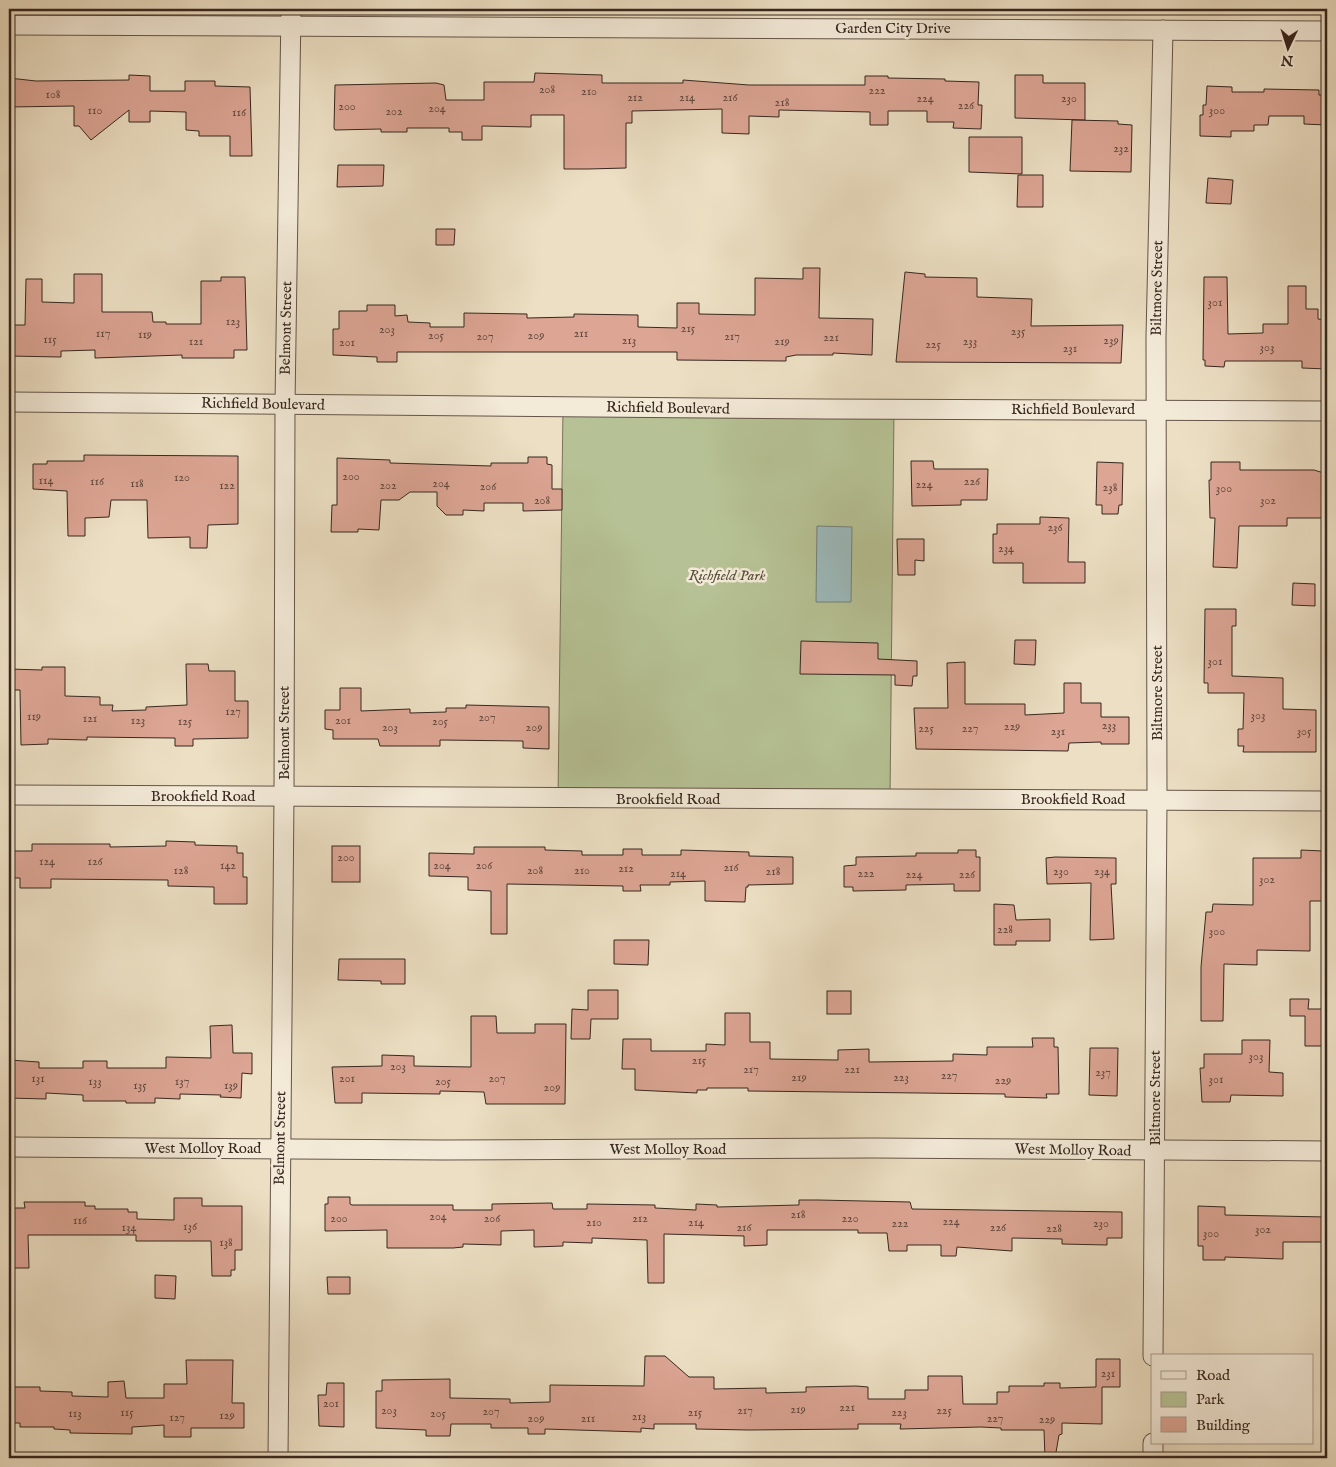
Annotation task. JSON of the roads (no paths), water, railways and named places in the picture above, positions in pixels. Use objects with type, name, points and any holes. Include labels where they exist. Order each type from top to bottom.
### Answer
[{"type":"street","name":"Garden City Drive","points":[[9,25],[291,17],[1327,31]]},
{"type":"street","name":"Belmont Street","points":[[278,1458],[284,796],[285,404],[291,17]]},
{"type":"street","name":"Biltmore Street","points":[[1154,1354],[1157,799],[1156,337],[1162,30]]},
{"type":"street","name":"Richfield Boulevard","points":[[9,402],[1327,411]]},
{"type":"street","name":"Brookfield Road","points":[[9,795],[1327,801]]},
{"type":"street","name":"West Molloy Road","points":[[9,1147],[444,1150],[873,1148],[1327,1151]]},
{"type":"street","points":[[1153,1444],[1153,1458]]},
{"type":"water","points":[[817,526],[852,527],[851,602],[816,602]]},
{"type":"park label","name":"Richfield Park","points":[[727,575]]}]
